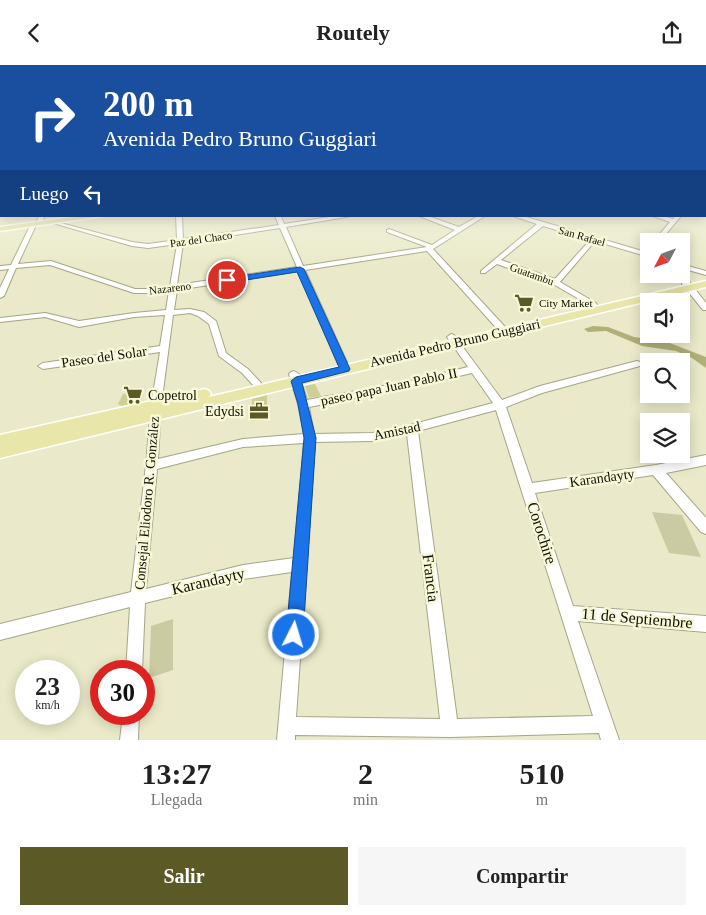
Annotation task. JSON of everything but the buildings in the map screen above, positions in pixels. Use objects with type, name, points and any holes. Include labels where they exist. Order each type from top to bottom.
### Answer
[{"type":"main road","points":[[0,229],[38,221],[55,222],[92,217]]},
{"type":"main road","name":"Avenida Pedro Bruno Guggiari","points":[[0,441],[156,411],[687,285],[706,275]]},
{"type":"main road","name":"Avenida Pedro Bruno Guggiari","points":[[502,329],[593,305],[687,285],[706,284]]},
{"type":"main road","name":"Avenida Pedro Bruno Guggiari","points":[[0,452],[256,383],[295,377]]},
{"type":"street","name":"Consejal Eliodoro R. González","points":[[135,660],[138,596],[156,411],[180,242],[179,217]]},
{"type":"street","points":[[278,217],[344,365]]},
{"type":"street","name":"Paz del Chaco","points":[[55,222],[140,246],[180,242],[343,217]]},
{"type":"street","points":[[425,217],[461,230]]},
{"type":"street","name":"Nazareno","points":[[0,268],[51,263],[134,291],[173,289],[431,248],[480,217]]},
{"type":"street","name":"San Rafael","points":[[519,217],[640,251]]},
{"type":"street","points":[[663,217],[676,219]]},
{"type":"street","points":[[664,233],[676,219]]},
{"type":"street","points":[[0,296],[38,221]]},
{"type":"street","points":[[483,272],[541,224]]},
{"type":"street","points":[[389,231],[431,248],[502,329]]},
{"type":"street","points":[[556,282],[593,239]]},
{"type":"street","name":"Guatambu","points":[[496,261],[556,282],[593,305]]},
{"type":"street","points":[[690,269],[706,275]]},
{"type":"street","points":[[687,285],[706,308]]},
{"type":"street","points":[[0,320],[45,315],[79,324],[134,315],[197,312],[210,319],[216,328],[222,354],[246,371],[256,383]]},
{"type":"street","name":"Corochire","points":[[453,340],[500,405],[607,732]]},
{"type":"street","name":"Paseo del Solar","points":[[43,366],[164,348]]},
{"type":"street","name":"Amistad","points":[[152,465],[243,443],[310,438],[372,437],[412,429],[500,405],[540,390],[637,364]]},
{"type":"street","name":"paseo papa Juan Pablo II","points":[[303,404],[416,383],[474,369]]},
{"type":"street","points":[[295,377],[310,438],[286,733],[450,727],[607,732]]},
{"type":"street","name":"Francia","points":[[412,429],[450,727]]},
{"type":"street","name":"Karandayty","points":[[528,489],[656,470],[706,460]]},
{"type":"street","points":[[656,470],[706,528]]},
{"type":"street","name":"Karandayty","points":[[0,632],[138,596],[243,572],[301,563]]},
{"type":"street","name":"11 de Septiembre","points":[[568,613],[706,624]]},
{"type":"street","points":[[129,740],[130,725]]},
{"type":"green space","points":[[652,512],[682,515],[701,557],[669,553]]},
{"type":"green space","points":[[173,619],[173,670],[155,676],[155,660],[150,660],[151,626]]},
{"type":"shaded area","points":[[593,326],[608,327],[640,338],[640,343],[670,343],[706,357],[706,368],[690,357],[690,353],[642,346],[606,331],[588,332],[584,329]]},
{"type":"place","name":"City Market","points":[[524,303]]},
{"type":"place","name":"Copetrol","points":[[133,395]]},
{"type":"place","name":"Edydsi","points":[[259,411]]},
{"type":"route","points":[[227,280],[300,269],[345,369],[296,381],[310,438],[294,635]]}]
